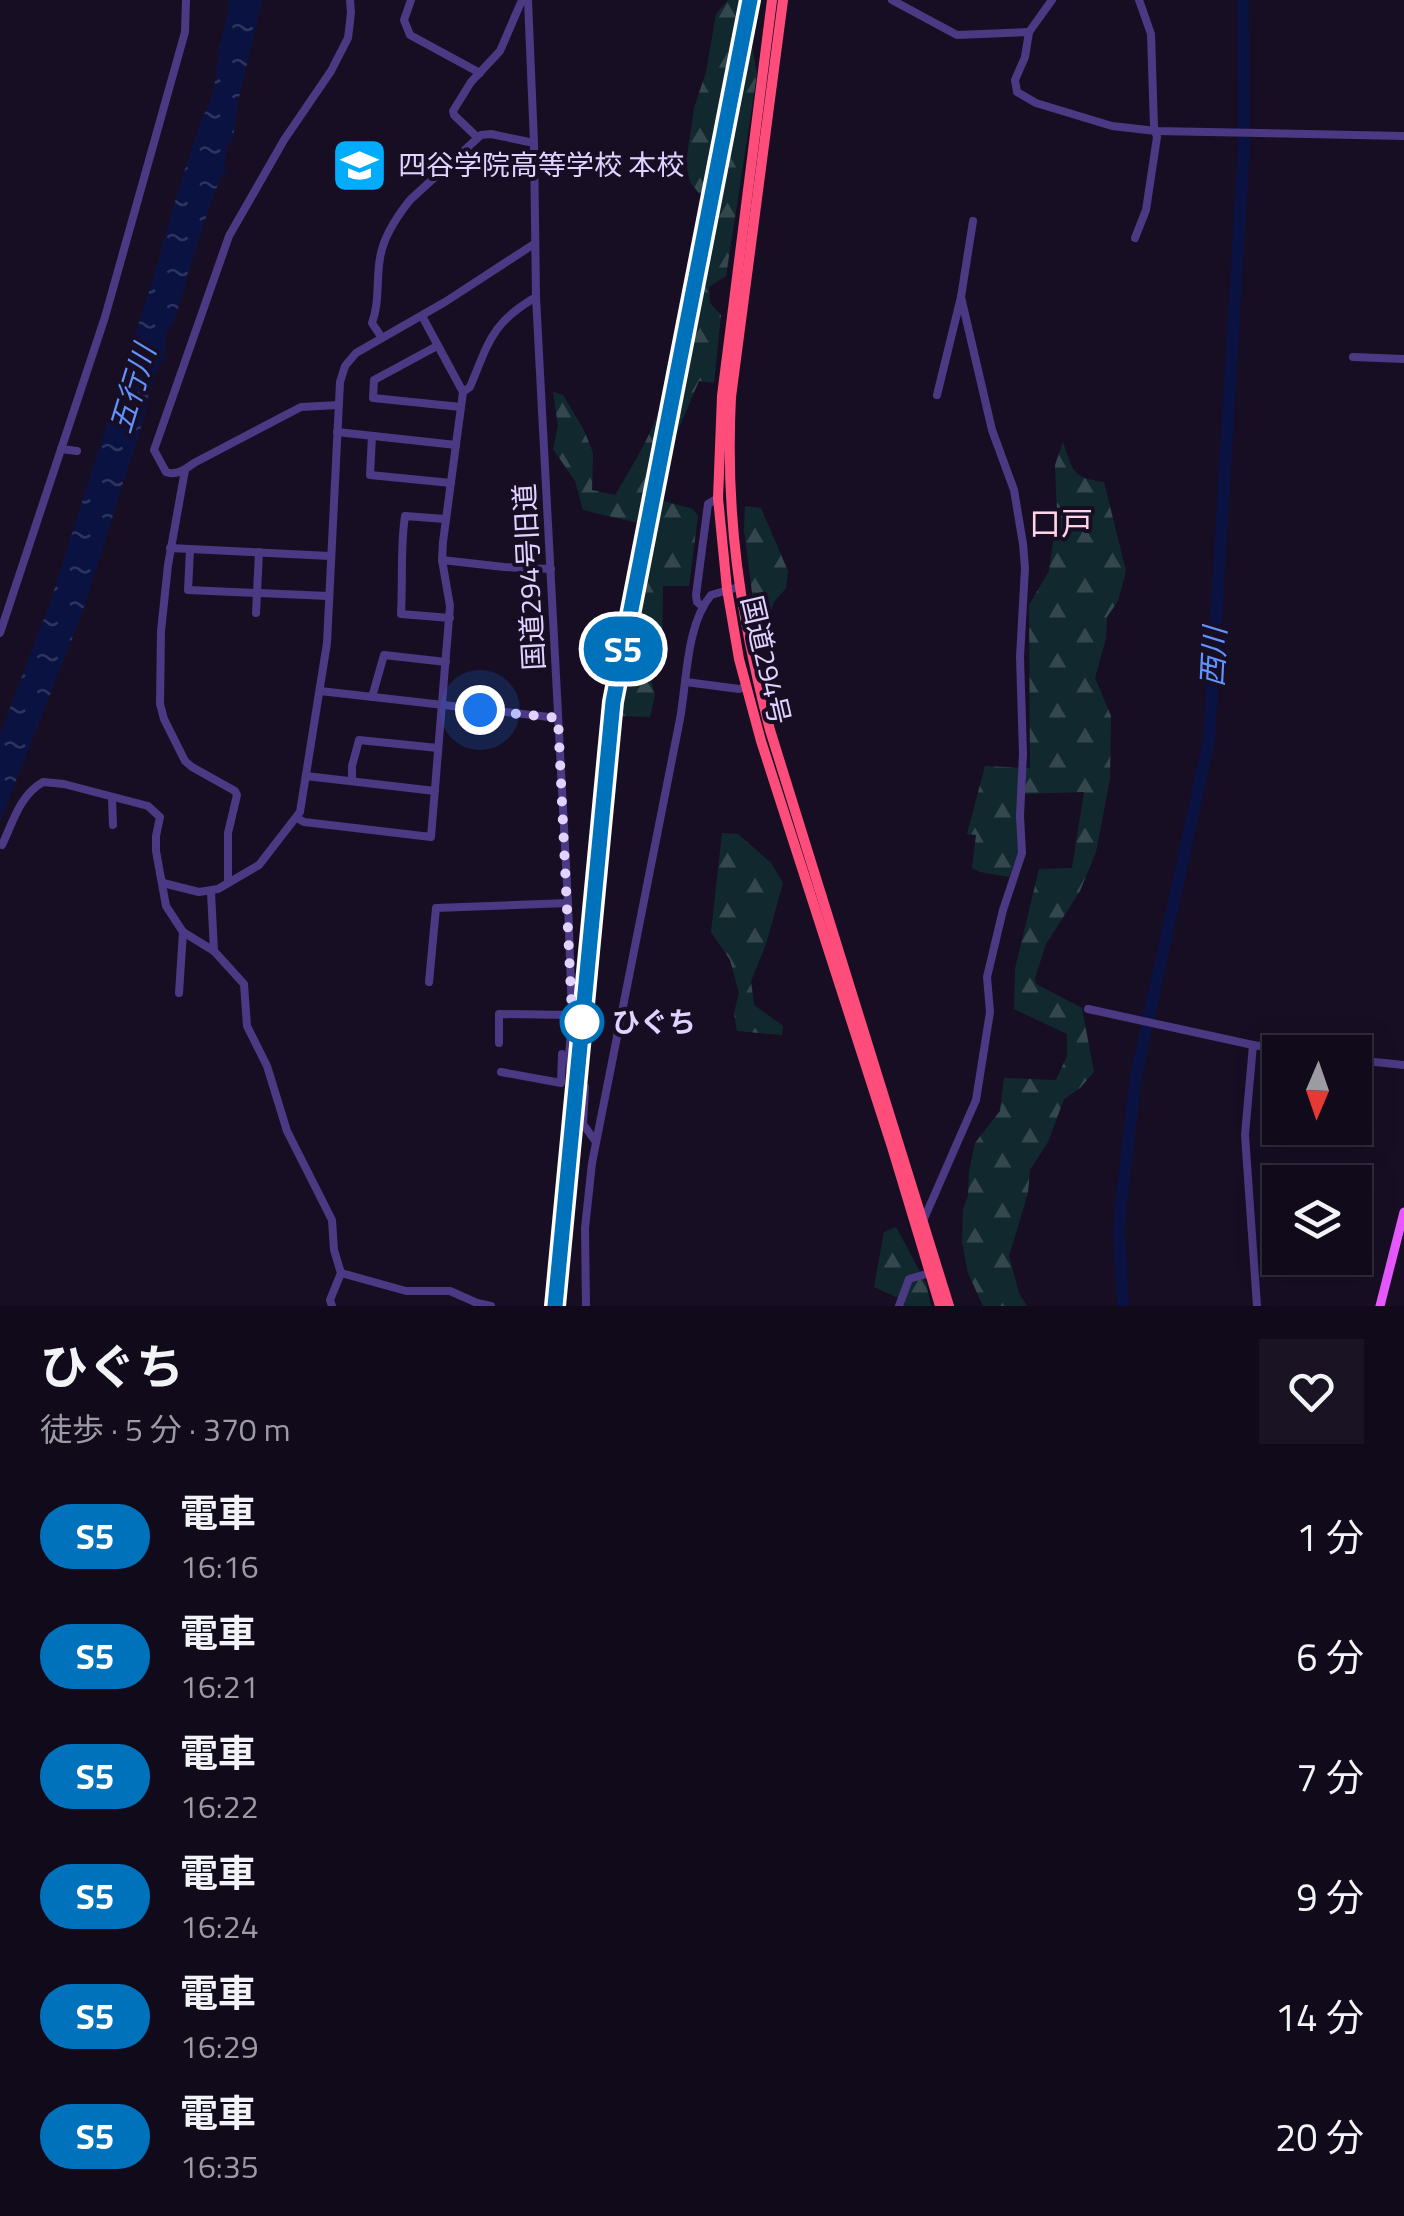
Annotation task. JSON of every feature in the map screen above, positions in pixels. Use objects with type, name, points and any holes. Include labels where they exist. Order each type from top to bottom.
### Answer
[{"type":"highway","name":"国道294号","points":[[772,0],[724,365],[718,498],[746,687],[940,1306]]},
{"type":"highway","name":"国道294号","points":[[783,0],[731,396],[733,588],[770,730],[948,1306]]},
{"type":"main road","points":[[1380,1306],[1403,1214]]},
{"type":"street","points":[[0,633],[131,229],[185,32],[186,0]]},
{"type":"street","points":[[338,406],[301,407],[184,470],[168,474],[154,450],[229,236],[348,38],[350,0]]},
{"type":"street","points":[[411,0],[404,23],[412,38],[480,73]]},
{"type":"street","points":[[477,137],[453,113],[461,97],[500,51],[525,0]]},
{"type":"street","name":"国道294号旧道","points":[[525,0],[534,143],[536,297],[568,903],[572,1015],[569,1057],[570,1070],[585,1087],[583,1124],[596,1142]]},
{"type":"street","points":[[892,0],[957,34],[1030,32]]},
{"type":"street","points":[[1052,0],[1030,32],[1016,80],[1016,92],[1036,103],[1112,126],[1156,132],[1404,136]]},
{"type":"street","points":[[1135,238],[1146,210],[1156,132],[1152,34],[1139,0]]},
{"type":"street","points":[[382,338],[372,323],[378,298],[380,252],[402,210],[477,137],[491,134],[534,143]]},
{"type":"street","points":[[937,395],[961,297],[973,220]]},
{"type":"street","points":[[163,883],[211,892],[259,865],[297,818],[327,643],[338,406],[340,382],[350,359],[365,346],[422,316],[534,244]]},
{"type":"street","points":[[462,392],[470,388],[494,332],[515,309],[536,297]]},
{"type":"street","points":[[923,1222],[976,1100],[990,1012],[987,977],[1002,910],[1022,853],[1023,544],[1014,490],[992,430],[961,297]]},
{"type":"street","points":[[297,818],[430,838],[450,618],[442,560],[462,392],[422,316]]},
{"type":"street","points":[[437,346],[374,380],[373,398],[461,407]]},
{"type":"street","points":[[1354,357],[1404,359]]},
{"type":"street","points":[[337,432],[456,445]]},
{"type":"street","points":[[372,436],[370,475],[451,483]]},
{"type":"street","points":[[62,449],[77,451]]},
{"type":"street","points":[[184,470],[161,632],[161,709],[185,761],[237,795],[228,834],[228,883]]},
{"type":"street","name":"国道294号旧道","points":[[586,1306],[586,1228],[596,1142],[692,636],[703,607],[696,596],[708,504],[718,498]]},
{"type":"street","points":[[445,520],[405,516],[400,545],[401,614],[450,618]]},
{"type":"street","points":[[170,548],[330,556]]},
{"type":"street","points":[[190,549],[188,590],[328,596]]},
{"type":"street","points":[[256,612],[259,552]]},
{"type":"street","points":[[442,560],[551,569]]},
{"type":"street","points":[[703,607],[712,595],[733,588]]},
{"type":"street","points":[[372,697],[384,655],[446,662]]},
{"type":"street","points":[[686,682],[746,687]]},
{"type":"street","points":[[320,692],[558,718]]},
{"type":"street","points":[[352,781],[359,740],[438,748]]},
{"type":"street","points":[[306,776],[434,791]]},
{"type":"street","points":[[2,844],[22,802],[43,782],[148,806],[160,817],[156,851],[166,906],[183,932],[214,952],[244,984],[247,1026],[266,1066],[287,1132],[332,1220],[334,1250],[341,1272],[330,1300],[332,1306]]},
{"type":"street","points":[[112,797],[113,825]]},
{"type":"street","points":[[211,892],[214,952]]},
{"type":"street","points":[[429,982],[436,908],[568,903]]},
{"type":"street","points":[[179,993],[183,932]]},
{"type":"street","points":[[1088,1008],[1262,1046]]},
{"type":"street","points":[[499,1043],[498,1014],[572,1015]]},
{"type":"street","points":[[1253,1045],[1245,1135],[1257,1306]]},
{"type":"street","points":[[502,1072],[560,1082],[562,1054]]},
{"type":"street","points":[[1372,1061],[1404,1064]]},
{"type":"street","points":[[561,1073],[573,1074]]},
{"type":"street","points":[[341,1272],[406,1290],[450,1291],[490,1306]]},
{"type":"street","points":[[899,1306],[909,1279],[930,1272]]},
{"type":"green space","points":[[728,0],[744,0],[757,74],[726,276],[709,287],[710,303],[721,315],[714,383],[699,381],[669,451],[663,501],[693,509],[698,516],[689,586],[663,586],[662,657],[651,680],[655,695],[650,717],[621,716],[619,704],[651,526],[583,510],[575,481],[553,449],[558,426],[553,392],[563,395],[584,430],[593,453],[592,490],[615,495],[646,440],[664,396],[687,270],[704,260],[713,211],[690,182],[686,163],[694,108],[706,72],[716,14]]},
{"type":"green space","points":[[1063,442],[1075,471],[1104,482],[1126,571],[1118,601],[1107,617],[1106,638],[1095,678],[1111,716],[1110,779],[1096,852],[1080,891],[1046,944],[1035,978],[1036,984],[1082,1008],[1094,1072],[1064,1099],[1048,1142],[1030,1170],[1028,1193],[1009,1256],[1019,1293],[1027,1306],[983,1306],[968,1273],[962,1242],[963,1209],[975,1143],[1000,1111],[1004,1078],[1056,1080],[1067,1056],[1067,1034],[1014,1009],[1015,969],[1039,869],[1072,868],[1084,792],[1017,794],[1018,853],[1009,877],[972,868],[976,835],[967,834],[985,766],[1030,768],[1029,605],[1049,571],[1057,514],[1055,465]]},
{"type":"green space","points":[[745,506],[761,508],[788,571],[786,588],[757,632],[744,529]]},
{"type":"green space","points":[[722,833],[738,834],[771,863],[783,883],[751,981],[754,1005],[783,1026],[782,1035],[737,1031],[734,1013],[739,993],[730,960],[711,932]]},
{"type":"green space","points":[[896,1227],[926,1283],[931,1306],[904,1306],[905,1301],[874,1287],[884,1232]]},
{"type":"water","name":"五行川","points":[[229,0],[262,0],[236,101],[233,138],[227,147],[224,168],[229,173],[222,174],[173,324],[166,334],[164,357],[154,375],[81,616],[0,821],[0,734],[50,603],[212,96]]},
{"type":"waterway","name":"西川","points":[[1123,1306],[1119,1231],[1136,1076],[1209,740],[1244,147],[1243,0]]},
{"type":"railway","points":[[555,1306],[613,702],[750,0]]},
{"type":"train","name":"S5","points":[[555,1306],[613,702],[750,0]]},
{"type":"place","name":"四谷学院高等学校 本校","points":[[359,165]]},
{"type":"place","name":"ひぐち","points":[[582,1022]]},
{"type":"district","name":"口戸","points":[[1061,524]]},
{"type":"route","points":[[480,710],[558,718],[572,1015],[582,1022]]}]
